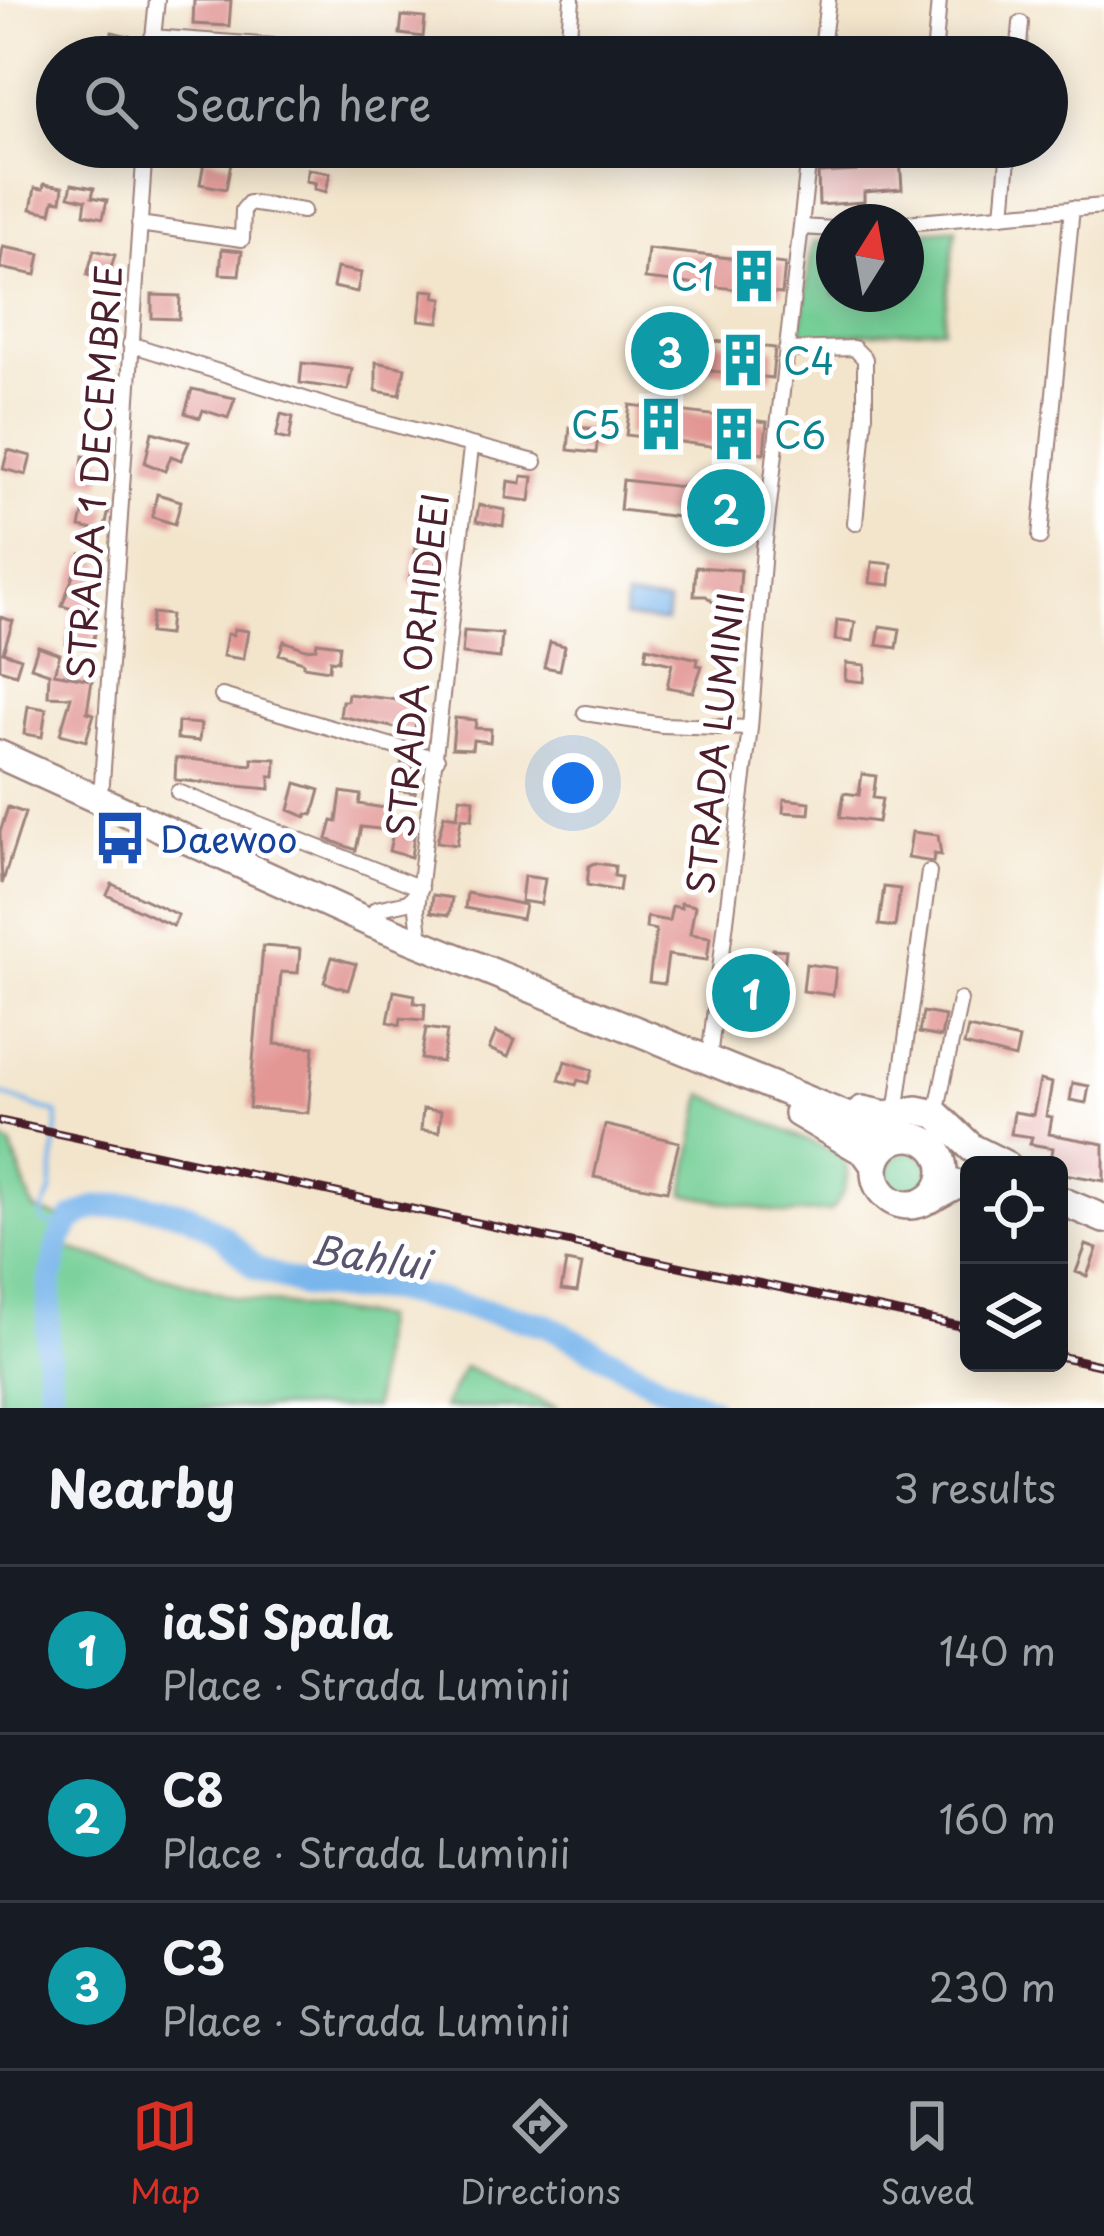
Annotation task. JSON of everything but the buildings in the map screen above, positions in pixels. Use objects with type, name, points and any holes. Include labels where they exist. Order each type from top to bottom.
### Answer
[{"type":"highway","points":[[0,755],[371,923],[776,1084],[872,1112],[926,1141],[938,1153],[960,1161]]},
{"type":"highway","points":[[0,772],[299,910],[822,1123],[866,1152],[875,1166],[879,1189],[896,1203],[913,1205],[960,1184]]},
{"type":"highway","points":[[875,1166],[898,1126],[916,1110],[936,1114],[972,1148],[988,1156]]},
{"type":"highway","points":[[930,1199],[943,1178],[938,1153]]},
{"type":"highway","points":[[1068,1191],[1104,1206]]},
{"type":"highway","points":[[1068,1204],[1104,1219]]},
{"type":"highway","points":[[1068,1223],[1104,1237]]},
{"type":"street","points":[[152,36],[157,0]]},
{"type":"street","points":[[569,36],[572,0]]},
{"type":"street","points":[[823,36],[828,0]]},
{"type":"street","points":[[936,36],[939,0]]},
{"type":"street","points":[[1020,36],[1021,23]]},
{"type":"street","name":"STRADA 1 DECEMBRIE","points":[[95,799],[102,783],[144,168]]},
{"type":"street","name":"STRADA LUMINII","points":[[709,1058],[750,728],[764,549],[808,168]]},
{"type":"street","points":[[1003,215],[1007,168]]},
{"type":"street","points":[[140,224],[242,239],[243,210],[249,203],[303,211]]},
{"type":"street","points":[[924,222],[1104,206]]},
{"type":"street","points":[[1040,536],[1072,208]]},
{"type":"street","points":[[801,227],[816,228]]},
{"type":"street","points":[[130,344],[470,448],[535,462]]},
{"type":"street","points":[[786,350],[854,348],[865,359],[855,523]]},
{"type":"street","name":"STRADA ORHIDEEI","points":[[421,943],[418,909],[470,448]]},
{"type":"street","points":[[222,696],[437,759]]},
{"type":"street","points":[[585,713],[662,725],[750,728]]},
{"type":"street","points":[[178,792],[421,888],[408,902],[376,909],[371,923]]},
{"type":"street","points":[[898,1126],[929,872]]},
{"type":"street","points":[[936,1114],[960,1000]]},
{"type":"green space","points":[[956,228],[943,328],[799,338],[813,242],[816,312],[924,312],[924,231]]},
{"type":"green space","points":[[703,1094],[842,1156],[845,1185],[830,1211],[786,1214],[684,1194]]},
{"type":"green space","points":[[0,1139],[11,1145],[34,1210],[76,1222],[69,1249],[236,1298],[381,1318],[374,1408],[0,1408]]},
{"type":"green space","points":[[909,1152],[924,1158],[930,1173],[924,1188],[909,1194],[894,1188],[888,1173],[894,1158]]},
{"type":"green space","points":[[464,1367],[558,1408],[443,1408]]},
{"type":"water","points":[[626,598],[668,603],[666,622],[624,618]]},
{"type":"waterway","points":[[0,1094],[58,1114],[51,1192],[41,1215],[44,1222],[65,1231]]},
{"type":"waterway","name":"Bahlui","points":[[52,1408],[47,1346],[50,1284],[58,1244],[72,1219],[94,1208],[138,1204],[188,1214],[223,1236],[255,1268],[302,1285],[387,1289],[547,1325],[710,1408]]},
{"type":"railway","points":[[0,1121],[960,1326]]},
{"type":"railway","points":[[1068,1358],[1104,1366]]},
{"type":"place","name":"C1","points":[[754,276]]},
{"type":"place","name":"C3","points":[[670,351]]},
{"type":"place","name":"C4","points":[[743,360]]},
{"type":"place","name":"C5","points":[[661,424]]},
{"type":"place","name":"C6","points":[[734,434]]},
{"type":"place","name":"C8","points":[[726,508]]},
{"type":"place","name":"Daewoo","points":[[120,838]]},
{"type":"place","name":"iaSi Spala","points":[[751,993]]}]
